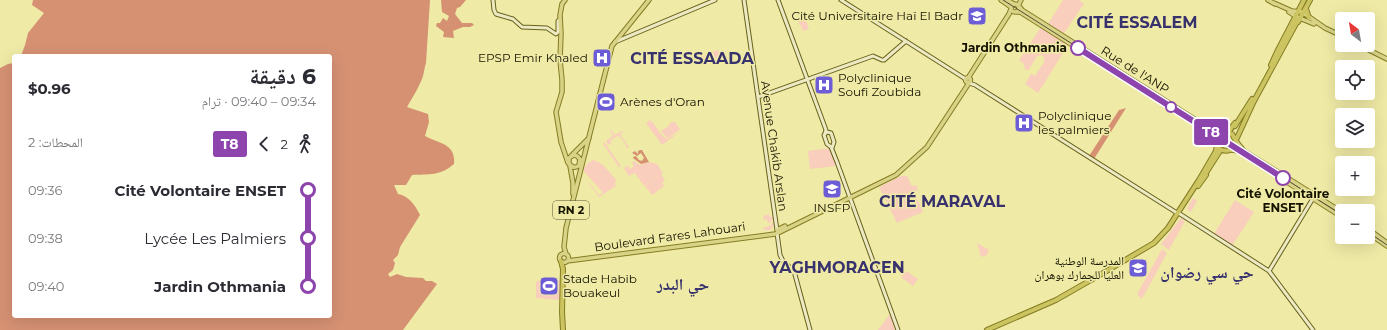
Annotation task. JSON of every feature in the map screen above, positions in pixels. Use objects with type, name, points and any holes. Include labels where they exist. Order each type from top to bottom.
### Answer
[{"type":"highway","points":[[1198,186],[1218,157],[1229,151],[1234,146],[1254,101],[1307,0]]},
{"type":"highway","points":[[1254,101],[1236,126],[1300,15],[1307,0]]},
{"type":"highway","points":[[987,330],[1056,300],[1146,249],[1165,233],[1180,214],[1216,151],[1218,137],[1231,129],[1255,94]]},
{"type":"highway","points":[[1224,132],[1232,134],[1236,141]]},
{"type":"highway","points":[[1216,143],[1220,149],[1229,151]]},
{"type":"highway","points":[[993,330],[1064,298],[1149,250],[1163,238],[1180,214],[1219,151],[1201,177]]},
{"type":"highway","points":[[561,261],[563,268],[562,330]]},
{"type":"highway","points":[[563,268],[566,262]]},
{"type":"main road","points":[[493,0],[496,14],[513,19],[524,27],[547,28],[556,34],[558,32],[558,21],[560,19]]},
{"type":"main road","points":[[565,0],[561,9],[560,19],[560,60],[562,86],[561,98],[556,112],[562,146],[569,164],[575,168],[581,163],[589,137],[612,46],[649,0]]},
{"type":"main road","points":[[615,42],[715,0]]},
{"type":"main road","name":"Avenue Chakib Arslan","points":[[744,0],[776,230],[782,258],[792,267],[795,273],[810,330]]},
{"type":"main road","points":[[778,0],[826,132],[824,135],[827,144],[831,146],[898,330]]},
{"type":"main road","points":[[841,0],[1269,271],[1313,330]]},
{"type":"main road","points":[[1001,0],[1015,8]]},
{"type":"main road","points":[[1007,0],[1015,8]]},
{"type":"main road","name":"Boulevard Fares Lahouari","points":[[561,261],[566,262],[767,234],[895,174],[927,147],[1019,0]]},
{"type":"main road","points":[[1268,0],[1335,33]]},
{"type":"main road","name":"Rue de l'ANP","points":[[1015,8],[1047,26],[1215,132],[1224,132]]},
{"type":"main road","name":"Rue de l'ANP","points":[[1015,8],[1213,134],[1216,143]]},
{"type":"main road","points":[[758,97],[873,56],[884,60],[906,41]]},
{"type":"main road","points":[[1373,52],[1387,59]]},
{"type":"main road","points":[[826,132],[831,133],[834,142],[831,146]]},
{"type":"main road","points":[[569,164],[569,159],[589,137]]},
{"type":"main road","points":[[1236,141],[1244,151],[1335,212]]},
{"type":"main road","points":[[562,146],[572,155],[578,156],[581,163]]},
{"type":"main road","points":[[1229,151],[1236,150],[1335,208]]},
{"type":"main road","name":"RN 2","points":[[567,255],[564,248],[565,233],[581,163]]},
{"type":"main road","name":"RN 2","points":[[561,254],[565,227],[573,193],[569,164]]},
{"type":"main road","points":[[1269,271],[1316,198]]},
{"type":"main road","points":[[1375,234],[1387,243]]},
{"type":"main road","points":[[1375,238],[1387,246]]},
{"type":"main road","points":[[561,261],[561,254],[567,255],[574,260]]},
{"type":"main road","points":[[566,262],[567,255]]},
{"type":"shaded area","points":[[33,0],[430,0],[426,63],[423,77],[407,107],[428,114],[429,122],[425,136],[446,145],[452,152],[454,164],[444,171],[412,175],[406,185],[394,185],[398,194],[402,195],[411,202],[420,215],[400,247],[398,255],[393,260],[395,263],[393,270],[388,274],[390,277],[397,274],[406,277],[423,278],[426,281],[432,281],[437,284],[403,330],[0,330],[0,68],[12,63],[12,318],[332,318],[332,54],[22,54],[28,33],[44,13],[32,5]]},
{"type":"shaded area","points":[[441,0],[466,0],[460,7],[457,8],[455,14],[462,23],[472,23],[474,25],[453,31],[454,38],[443,37],[444,32],[436,26],[437,23],[440,23],[443,18],[447,21],[449,16],[442,12]]},
{"type":"shaded area","points":[[1063,0],[1079,0],[1084,4],[1064,33],[1048,24]]},
{"type":"shaded area","points":[[805,18],[809,29],[803,31],[798,21]]},
{"type":"shaded area","points":[[1041,27],[1068,45],[1038,93],[1025,84],[1031,74],[1035,76],[1044,62],[1044,57],[1042,55],[1037,56],[1028,71],[1024,68],[1024,64],[1019,60]]},
{"type":"shaded area","points":[[718,50],[720,56],[703,62],[701,57]]},
{"type":"shaded area","name":"Arènes d'Oran","points":[[603,94],[609,94],[613,98],[613,104],[609,108],[603,108],[599,104],[599,98]]},
{"type":"shaded area","points":[[1126,108],[1094,159],[1089,156],[1119,110]]},
{"type":"shaded area","points":[[650,120],[667,139],[681,131],[662,145],[646,123]]},
{"type":"shaded area","points":[[674,121],[680,129],[668,138],[661,131]]},
{"type":"shaded area","points":[[611,130],[615,135],[622,131],[623,132],[620,134],[629,147],[627,149],[620,136],[617,136],[610,141],[612,143],[608,145],[606,141],[613,136],[610,131]]},
{"type":"shaded area","points":[[604,142],[621,166],[619,167],[603,144]]},
{"type":"shaded area","points":[[830,148],[836,166],[810,169],[808,151]]},
{"type":"shaded area","points":[[642,150],[649,162],[641,164],[633,158],[636,156],[642,161],[644,158],[641,153],[637,156],[632,153],[635,151],[638,154],[638,151]]},
{"type":"shaded area","points":[[593,160],[603,165],[616,180],[616,186],[599,197],[583,175],[599,195],[603,193],[583,170],[588,163]]},
{"type":"shaded area","points":[[634,161],[640,165],[649,162],[657,164],[663,173],[661,174],[665,180],[662,183],[664,186],[652,195],[645,186],[659,175],[644,186],[635,173],[629,176],[624,168],[628,166],[630,169],[634,166],[632,163]]},
{"type":"shaded area","points":[[901,176],[907,176],[912,186],[916,185],[918,190],[914,192],[923,212],[897,223],[879,187]]},
{"type":"shaded area","points":[[1193,198],[1197,201],[1191,212],[1187,209]]},
{"type":"shaded area","points":[[1235,200],[1254,212],[1232,246],[1214,234]]},
{"type":"shaded area","points":[[769,214],[774,220],[771,220],[771,222],[768,223],[767,219],[764,220],[763,216]]},
{"type":"shaded area","points":[[1181,218],[1185,221],[1169,250],[1161,244]]},
{"type":"shaded area","points":[[774,222],[774,225],[770,230],[765,230],[763,228],[772,225],[771,223]]},
{"type":"shaded area","points":[[977,243],[989,250],[987,255],[981,257]]},
{"type":"shaded area","points":[[1162,249],[1167,253],[1142,299],[1137,294]]},
{"type":"shaded area","points":[[853,266],[854,269],[840,275],[839,271]]},
{"type":"shaded area","points":[[906,271],[918,279],[913,286],[901,277]]},
{"type":"shaded area","name":"Stade Habib Bouakeul","points":[[541,279],[561,280],[561,300],[536,298],[536,282]]},
{"type":"shaded area","points":[[890,314],[895,330],[878,330]]},
{"type":"tunnel","points":[[1219,150],[1235,126]]},
{"type":"tram line","points":[[1003,0],[1335,211]]},
{"type":"tram line","name":"T8","points":[[1078,48],[1283,178]]},
{"type":"tram line","points":[[1375,237],[1387,245]]},
{"type":"place","name":"Cité Universitaire Haï El Badr","points":[[977,16]]},
{"type":"place","name":"Jardin Othmania","points":[[1078,48]]},
{"type":"place","name":"EPSP Emir Khaled","points":[[602,58]]},
{"type":"place","name":"Polyclinique Soufi Zoubida","points":[[824,85]]},
{"type":"place","name":"Arènes d'Oran","points":[[606,102]]},
{"type":"place","name":"Polyclinique les palmiers","points":[[1024,123]]},
{"type":"place","name":"Cité Volontaire ENSET","points":[[1283,178]]},
{"type":"place","name":"INSFP","points":[[832,189]]},
{"type":"place","name":"المدرسة الوطنية العليا للجمارك بوهران","points":[[1138,268]]},
{"type":"place","name":"Stade Habib Bouakeul","points":[[549,286]]},
{"type":"district","name":"CITÉ ESSALEM","points":[[1137,22]]},
{"type":"district","name":"CITÉ ESSAADA","points":[[692,58]]},
{"type":"district","name":"CITÉ MARAVAL","points":[[942,201]]},
{"type":"district","name":"YAGHMORACEN","points":[[837,267]]},
{"type":"district","name":"حي سي رضوان","points":[[1207,272]]},
{"type":"district","name":"حي البدر","points":[[683,284]]}]
